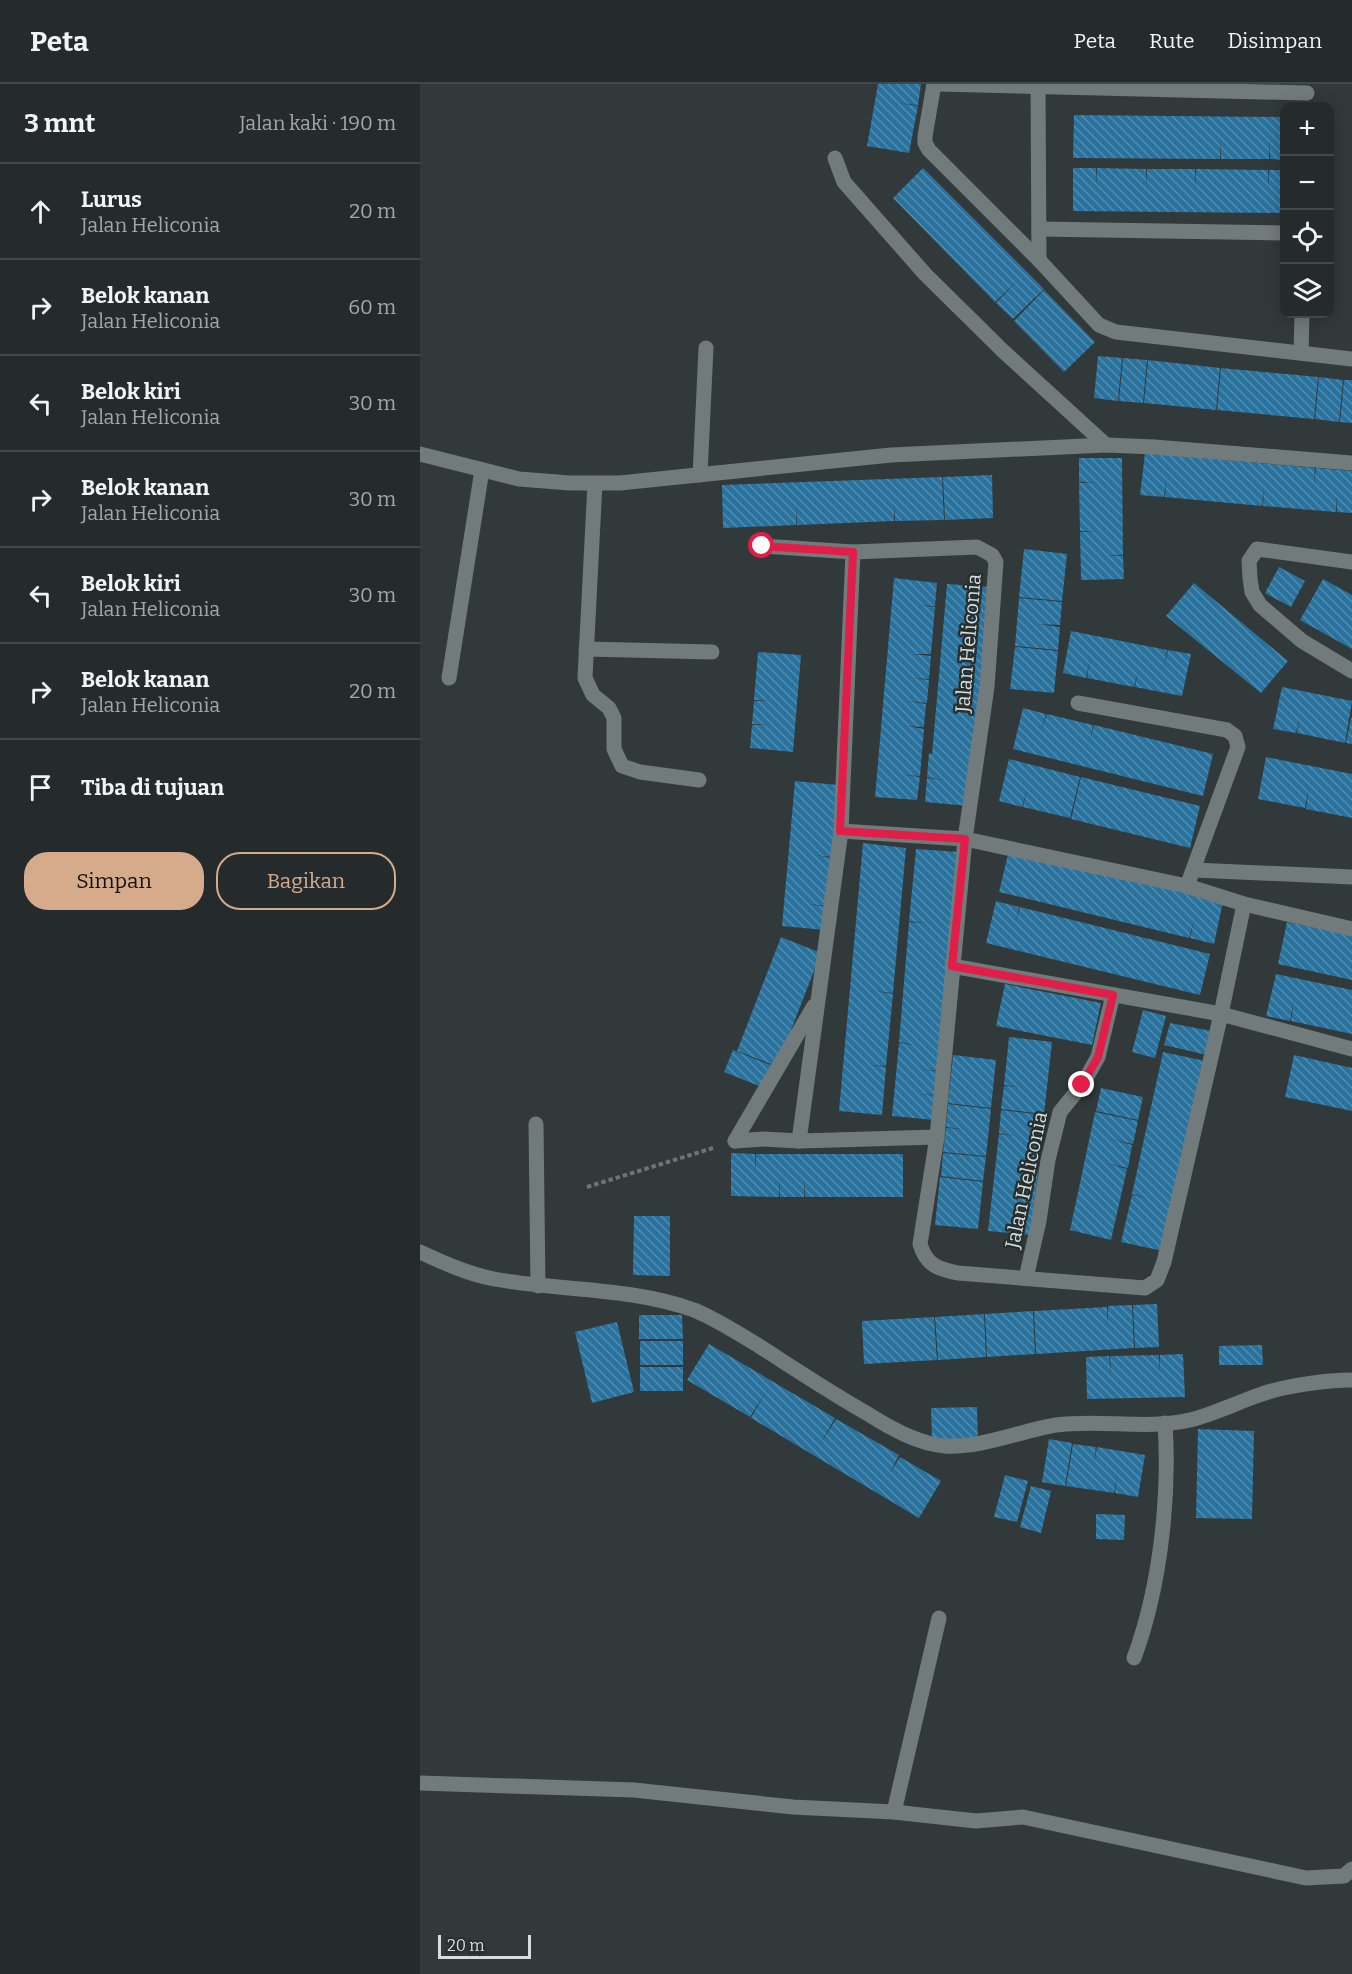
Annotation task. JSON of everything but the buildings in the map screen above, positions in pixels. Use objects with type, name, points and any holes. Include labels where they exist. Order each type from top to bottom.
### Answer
[{"type":"street","points":[[934,84],[925,136],[929,150],[1039,260],[1099,325],[1109,330],[1352,359]]},
{"type":"street","points":[[939,84],[1307,94]]},
{"type":"street","points":[[1038,86],[1039,260]]},
{"type":"street","points":[[835,158],[844,182],[926,274],[1003,351],[1106,445]]},
{"type":"street","points":[[1039,229],[1280,233]]},
{"type":"street","points":[[1301,353],[1302,318]]},
{"type":"street","points":[[700,475],[706,348]]},
{"type":"street","points":[[420,454],[519,480],[595,483],[620,483],[891,455],[1106,445],[1352,463]]},
{"type":"street","points":[[449,678],[482,470]]},
{"type":"street","points":[[595,483],[585,678],[593,695],[609,708],[614,718],[614,749],[622,766],[639,771],[699,780]]},
{"type":"street","name":"Jalan Heliconia","points":[[762,546],[853,552],[977,547],[992,555],[996,562],[987,687],[965,839],[937,1137],[920,1244],[923,1256],[931,1265],[944,1270],[1145,1288],[1156,1280],[1164,1262],[1221,1014]]},
{"type":"street","points":[[1352,562],[1257,549],[1249,561],[1252,592],[1260,605],[1302,640],[1352,671]]},
{"type":"street","points":[[799,1141],[840,831],[853,552]]},
{"type":"street","points":[[586,649],[711,652]]},
{"type":"street","points":[[1078,703],[1227,730],[1235,736],[1238,747],[1187,886]]},
{"type":"street","points":[[840,831],[965,839],[1187,886],[1244,904],[1352,929]]},
{"type":"street","points":[[1194,870],[1352,877]]},
{"type":"street","points":[[1221,1014],[1244,904]]},
{"type":"street","points":[[952,966],[1221,1014],[1352,1048]]},
{"type":"street","name":"Jalan Heliconia","points":[[1026,1278],[1039,1221],[1048,1160],[1060,1112],[1082,1085],[1098,1057],[1113,995]]},
{"type":"street","points":[[735,1141],[818,999]]},
{"type":"street","points":[[536,1124],[538,1286]]},
{"type":"street","points":[[735,1141],[937,1137]]},
{"type":"street","points":[[420,1252],[457,1269],[491,1279],[654,1298],[696,1311],[740,1334],[886,1425],[916,1438],[943,1446],[969,1446],[1059,1425],[1165,1423],[1188,1420],[1224,1410],[1262,1394],[1331,1380],[1352,1380]]},
{"type":"street","points":[[1134,1658],[1155,1583],[1167,1454],[1165,1423]]},
{"type":"street","points":[[894,1812],[939,1618]]},
{"type":"street","points":[[420,1783],[634,1790],[793,1807],[894,1812],[976,1821],[1023,1817],[1306,1878],[1344,1876],[1352,1869]]},
{"type":"path","points":[[587,1187],[735,1141]]},
{"type":"route","points":[[762,546],[853,552],[840,831],[965,839],[952,966],[1113,995],[1098,1057],[1082,1085]]}]
